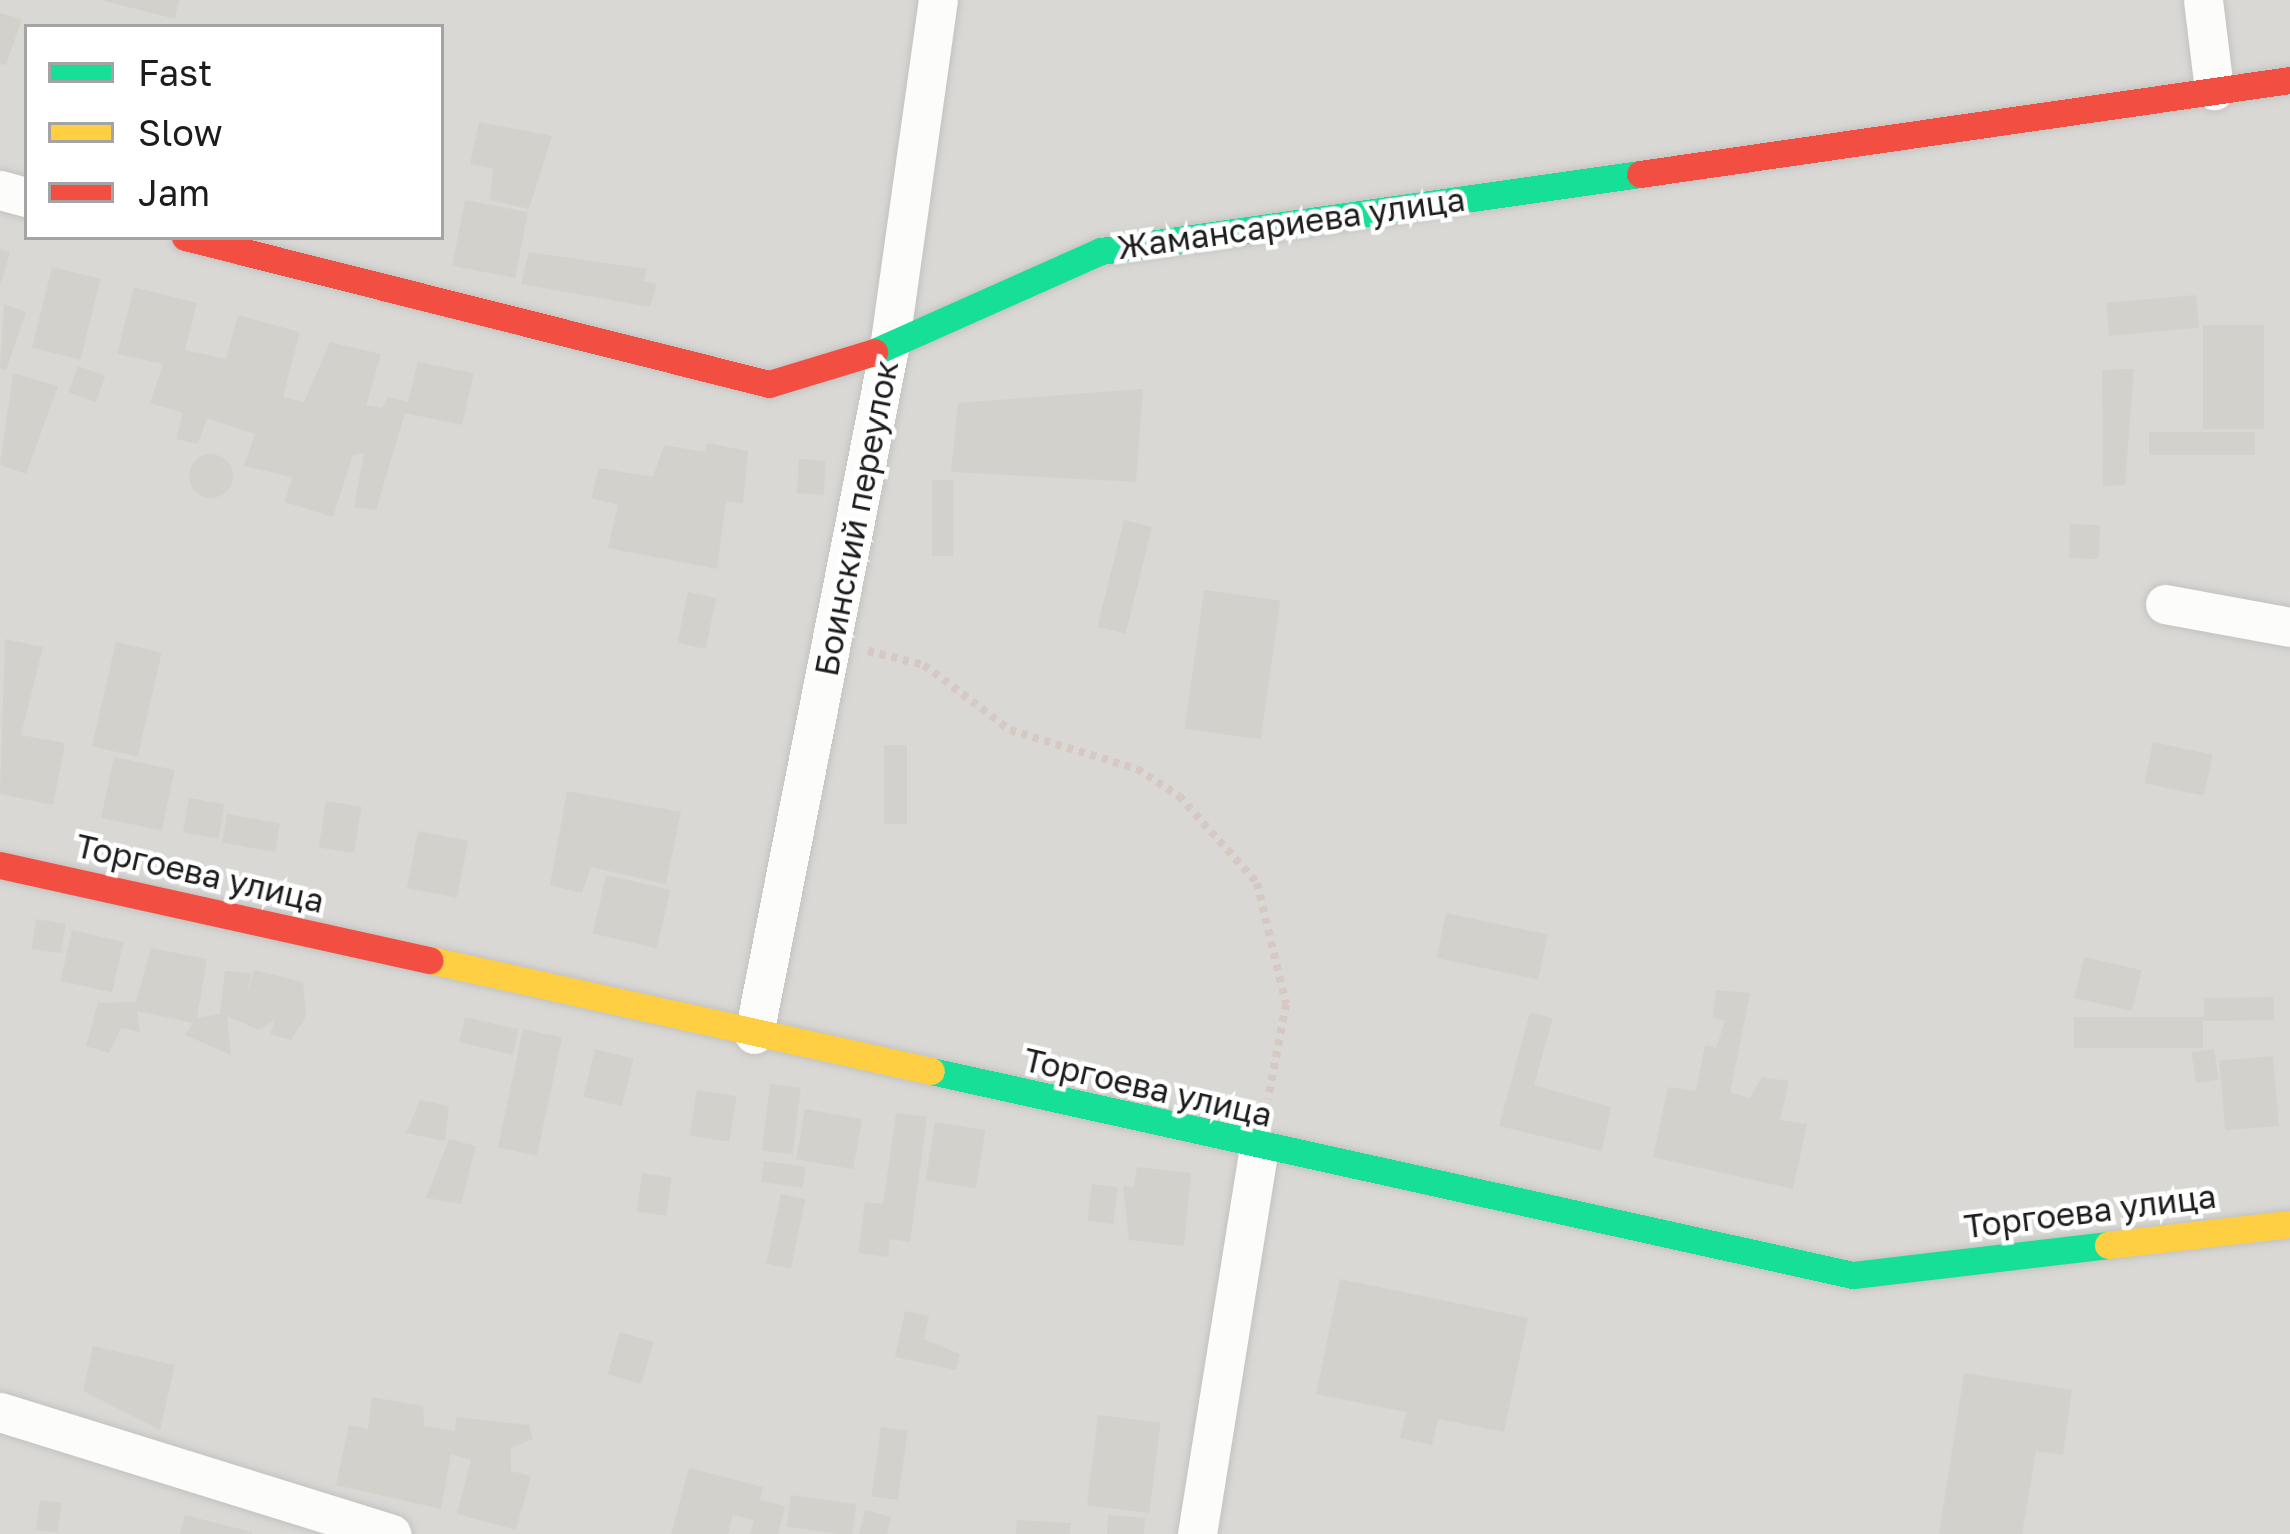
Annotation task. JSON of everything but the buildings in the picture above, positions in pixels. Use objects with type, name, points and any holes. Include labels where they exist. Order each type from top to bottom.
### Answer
[{"type":"street","name":"Боинский переулок","points":[[754,1034],[890,348],[938,0]]},
{"type":"street","points":[[2203,0],[2214,90]]},
{"type":"street","name":"Жамансариева улица","points":[[197,240],[769,384],[890,348],[1101,251],[2290,80]]},
{"type":"street","points":[[2165,604],[2290,627]]},
{"type":"street","name":"Торгоева улица","points":[[0,865],[1259,1149],[1853,1275],[2290,1224]]},
{"type":"street","points":[[1197,1534],[1259,1149]]},
{"type":"street","points":[[0,1412],[391,1534]]},
{"type":"path","points":[[831,642],[924,665],[1010,730],[1136,770],[1179,796],[1257,883],[1286,1004],[1259,1149]]},
{"type":"shaded area","points":[[0,0],[2290,0],[2290,1534],[0,1534]]},
{"type":"traffic: fast","points":[[874,352],[1101,251],[1640,174]]},
{"type":"traffic: fast","points":[[931,1071],[1853,1275],[2108,1245]]},
{"type":"traffic: slow","points":[[430,960],[931,1071]]},
{"type":"traffic: slow","points":[[2108,1245],[2290,1224]]},
{"type":"traffic: jam","points":[[1640,174],[2290,80]]},
{"type":"traffic: jam","points":[[197,240],[769,384],[874,352]]},
{"type":"traffic: jam","points":[[0,865],[430,960]]}]
